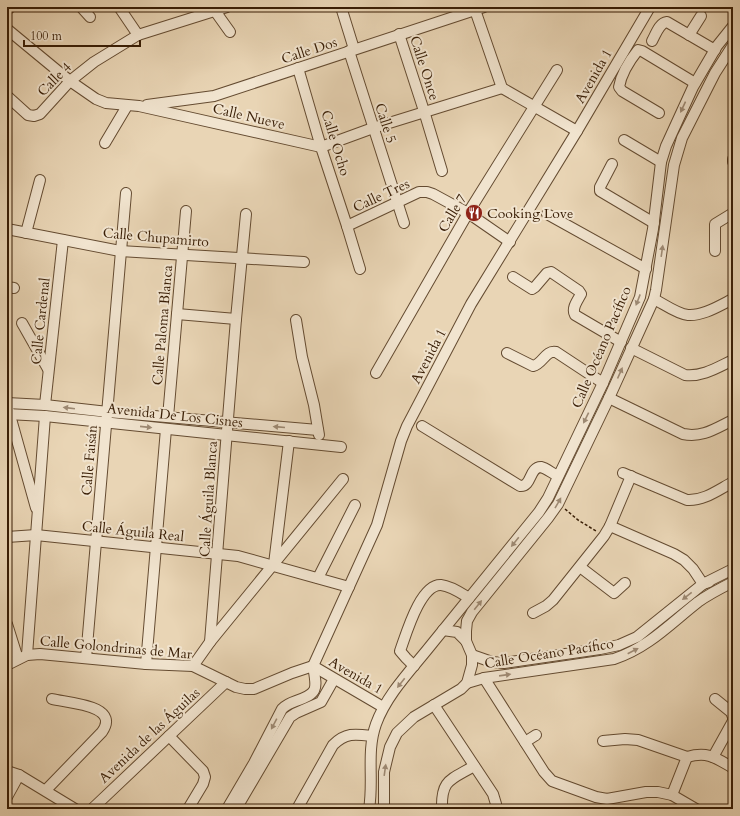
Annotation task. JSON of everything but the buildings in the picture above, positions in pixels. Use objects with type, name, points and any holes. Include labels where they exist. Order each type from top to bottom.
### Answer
[{"type":"street","points":[[7,10],[11,7]]},
{"type":"street","points":[[81,7],[90,17]]},
{"type":"street","points":[[119,7],[138,35]]},
{"type":"street","name":"Calle 4","points":[[7,96],[28,114],[34,116],[40,114],[70,81],[94,62],[138,35],[227,7]]},
{"type":"street","points":[[341,7],[352,50]]},
{"type":"street","name":"Avenida 1","points":[[384,707],[313,666],[377,525],[407,426],[471,304],[577,131],[650,7]]},
{"type":"street","points":[[478,8],[502,88],[577,131]]},
{"type":"street","name":"Calle Dos","points":[[139,106],[214,96],[478,8]]},
{"type":"street","points":[[215,11],[230,32]]},
{"type":"street","points":[[689,35],[701,16]]},
{"type":"street","points":[[652,41],[661,24],[663,22],[667,22],[715,50]]},
{"type":"street","name":"Calle Océano Pacífico","points":[[369,809],[372,736],[384,707],[414,666],[539,512],[603,383],[640,297],[654,224],[661,162],[666,146],[695,83],[715,50],[733,26]]},
{"type":"street","name":"Calle Nueve","points":[[7,29],[70,81],[106,103],[139,106],[321,147]]},
{"type":"street","name":"Calle Once","points":[[400,34],[442,171]]},
{"type":"street","name":"Calle 5","points":[[352,50],[373,128],[404,223]]},
{"type":"street","points":[[659,113],[622,91],[618,87],[634,54],[638,50],[695,83]]},
{"type":"street","name":"Calle Océano Pacífico","points":[[467,683],[472,665],[472,655],[466,641],[467,621],[472,612],[558,504],[609,398],[654,299],[674,165],[682,138],[715,73],[732,50]]},
{"type":"street","name":"Calle Ocho","points":[[298,68],[321,147],[360,269]]},
{"type":"street","name":"Calle 7","points":[[376,373],[468,213],[557,70]]},
{"type":"street","points":[[321,147],[424,111],[502,88]]},
{"type":"street","points":[[105,143],[127,106]]},
{"type":"street","points":[[671,134],[682,138]]},
{"type":"street","points":[[624,140],[661,162]]},
{"type":"street","points":[[612,164],[600,187],[600,191],[654,224]]},
{"type":"street","points":[[26,233],[40,180]]},
{"type":"street","name":"Calle Tres","points":[[347,226],[419,192],[434,194],[468,213]]},
{"type":"street","name":"Calle Faisán","points":[[86,658],[126,193]]},
{"type":"street","name":"Calle Paloma Blanca","points":[[168,417],[181,254],[186,211]]},
{"type":"street","points":[[468,213],[510,242]]},
{"type":"street","points":[[715,251],[715,224],[733,213]]},
{"type":"street","name":"Calle Águila Blanca","points":[[210,642],[227,422],[246,214]]},
{"type":"street","points":[[547,214],[646,269]]},
{"type":"street","name":"Calle Chupamirto","points":[[7,229],[120,251],[304,262]]},
{"type":"street","name":"Calle Cardenal","points":[[45,405],[63,240]]},
{"type":"street","points":[[513,277],[532,289],[536,287],[547,273],[551,272],[580,291],[581,294],[574,308],[575,315],[621,342]]},
{"type":"street","points":[[654,299],[688,315],[698,315],[733,299]]},
{"type":"street","points":[[177,314],[236,319]]},
{"type":"street","points":[[296,320],[302,357],[314,405],[320,444]]},
{"type":"street","points":[[22,323],[48,369]]},
{"type":"street","points":[[631,348],[686,375],[695,376],[704,374],[733,360]]},
{"type":"street","points":[[507,353],[534,366],[540,363],[548,353],[552,351],[556,352],[603,383]]},
{"type":"street","points":[[609,398],[683,434],[692,436],[702,434],[733,420]]},
{"type":"street","name":"Avenida De Los Cisnes","points":[[8,409],[45,405],[166,429],[341,447]]},
{"type":"street","points":[[8,409],[38,516]]},
{"type":"street","name":"Avenida De Los Cisnes","points":[[8,409],[45,416],[168,417],[318,430]]},
{"type":"street","points":[[27,654],[45,416]]},
{"type":"street","points":[[422,426],[520,486],[527,484],[535,470],[538,468],[542,467],[558,476]]},
{"type":"street","points":[[146,664],[166,429]]},
{"type":"street","points":[[274,565],[288,441]]},
{"type":"street","points":[[569,454],[579,460]]},
{"type":"street","points":[[532,612],[546,606],[554,600],[604,536],[610,526],[627,475],[687,500],[702,499],[732,485]]},
{"type":"street","points":[[193,666],[210,642],[343,479]]},
{"type":"street","points":[[318,578],[354,505]]},
{"type":"street","points":[[610,526],[674,554],[684,560],[693,569],[703,584],[733,576]]},
{"type":"street","name":"Calle Águila Real","points":[[7,537],[36,535],[238,556],[349,587]]},
{"type":"street","points":[[580,567],[614,593],[625,583]]},
{"type":"street","name":"Calle Océano Pacífico","points":[[472,655],[492,662],[504,664],[619,645],[636,637],[703,584],[733,569]]},
{"type":"street","name":"Calle Océano Pacífico","points":[[384,809],[384,772],[390,747],[397,733],[414,717],[461,689],[467,683],[484,678],[614,658],[626,654],[641,647],[657,636],[709,594],[733,582]]},
{"type":"street","points":[[414,666],[400,651],[409,624],[423,597],[431,588],[439,585],[448,586],[469,598]]},
{"type":"street","points":[[7,624],[18,659]]},
{"type":"street","points":[[443,630],[457,632],[466,641]]},
{"type":"street","name":"Calle Golondrinas de Mar","points":[[7,665],[27,654],[40,654],[146,664],[193,666],[226,682],[245,689],[254,689],[313,666]]},
{"type":"street","points":[[236,809],[282,709],[288,704],[314,693],[316,686],[313,666]]},
{"type":"street","points":[[484,678],[544,772],[552,781],[596,797],[607,798],[646,792],[658,792],[672,795],[696,809]]},
{"type":"street","points":[[227,809],[290,717],[296,713],[318,705],[324,699],[334,679]]},
{"type":"street","name":"Avenida de las Águilas","points":[[97,807],[226,682]]},
{"type":"street","points":[[316,686],[327,693]]},
{"type":"street","points":[[46,790],[106,726],[106,719],[102,711],[52,699]]},
{"type":"street","points":[[715,699],[731,712],[733,717]]},
{"type":"street","points":[[434,705],[493,794],[496,809]]},
{"type":"street","points":[[282,709],[290,717]]},
{"type":"street","points":[[713,756],[733,721]]},
{"type":"street","points":[[297,809],[333,745],[340,738],[348,735],[372,736]]},
{"type":"street","points":[[525,742],[536,735]]},
{"type":"street","points":[[169,736],[206,777],[188,809]]},
{"type":"street","points":[[603,742],[625,739],[638,740],[687,757],[705,754],[713,756],[733,768]]},
{"type":"street","points":[[672,795],[687,757]]},
{"type":"street","points":[[442,809],[442,795],[444,788],[449,781],[474,766]]},
{"type":"street","points":[[7,771],[20,775],[75,809]]},
{"type":"street","points":[[7,797],[20,775]]},
{"type":"path","points":[[558,504],[578,520],[604,536]]},
{"type":"place","name":"Cooking Love","points":[[474,213]]}]
